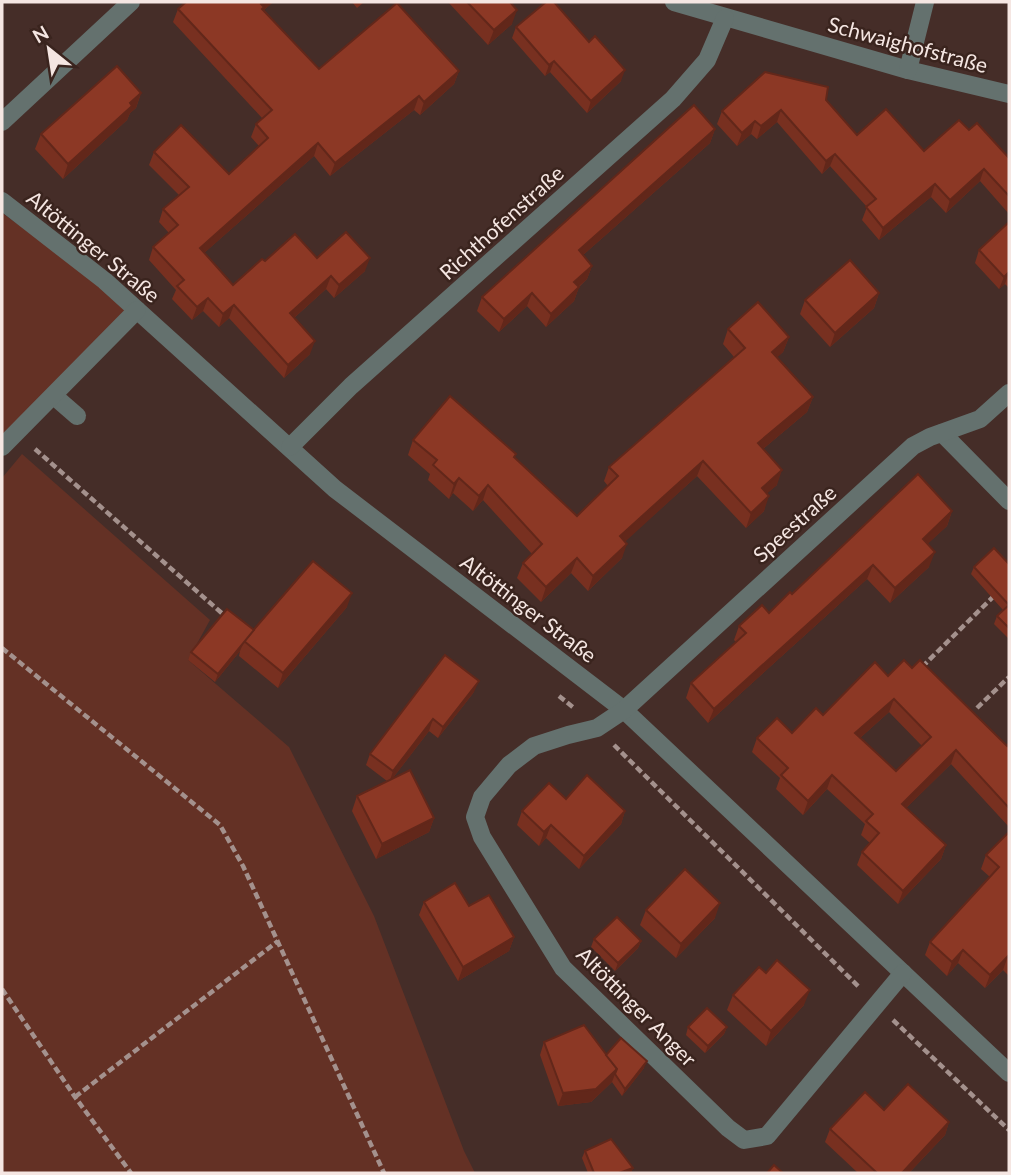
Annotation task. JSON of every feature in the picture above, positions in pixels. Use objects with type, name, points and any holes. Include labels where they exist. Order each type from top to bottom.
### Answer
[{"type":"street","points":[[2,122],[131,2]]},
{"type":"street","name":"Schwaighofstraße","points":[[674,2],[908,69],[1009,94]]},
{"type":"street","points":[[908,69],[925,2]]},
{"type":"street","name":"Richthofenstraße","points":[[290,447],[351,386],[673,99],[707,60],[725,18]]},
{"type":"street","name":"Altöttinger Straße","points":[[2,201],[106,281],[335,489],[624,710],[1009,1073]]},
{"type":"street","points":[[2,447],[137,310]]},
{"type":"street","name":"Speestraße","points":[[624,710],[913,446],[980,419],[1009,393]]},
{"type":"street","points":[[54,396],[77,416]]},
{"type":"street","points":[[942,433],[1009,501]]},
{"type":"street","name":"Altöttinger Anger","points":[[624,710],[597,729],[534,746],[509,765],[482,797],[475,817],[482,837],[563,968],[728,1128],[744,1140],[767,1136],[903,973]]},
{"type":"path","points":[[16,432],[225,616]]},
{"type":"path","points":[[922,667],[1000,591]]},
{"type":"path","points":[[2,648],[220,825],[243,866],[384,1173]]},
{"type":"path","points":[[977,708],[1009,677]]},
{"type":"path","points":[[550,688],[597,729],[876,1004],[1009,1130]]},
{"type":"path","points":[[75,1097],[278,941]]},
{"type":"path","points":[[2,989],[75,1097],[131,1173]]},
{"type":"shaded area","points":[[2,213],[137,310],[2,442]]},
{"type":"shaded area","points":[[22,454],[210,620],[188,660],[289,747],[374,916],[464,1151],[475,1173],[2,1173],[2,478]]},
{"type":"building","points":[[186,2],[263,2],[262,9],[319,69],[397,3],[459,71],[424,102],[419,96],[335,163],[318,143],[200,248],[233,285],[295,234],[317,258],[346,232],[370,258],[339,285],[331,276],[290,313],[315,341],[288,365],[234,305],[223,314],[208,298],[197,307],[177,286],[184,280],[153,247],[178,225],[163,209],[189,187],[154,152],[181,125],[229,174],[268,138],[256,124],[272,110],[178,9]]},
{"type":"building","points":[[467,2],[510,2],[517,10],[494,30]]},
{"type":"building","points":[[546,2],[554,2],[589,42],[595,36],[625,70],[591,101],[554,61],[549,65],[516,27]]},
{"type":"building","points":[[117,66],[141,93],[130,103],[132,106],[68,164],[41,134]]},
{"type":"building","points":[[765,72],[828,87],[826,100],[857,135],[886,109],[924,151],[959,120],[969,130],[977,123],[1009,158],[1009,196],[984,169],[950,200],[935,184],[883,228],[866,207],[876,199],[835,154],[826,161],[781,110],[761,126],[755,121],[742,133],[722,111]]},
{"type":"building","points":[[694,105],[715,129],[579,250],[592,266],[574,282],[579,287],[551,314],[532,293],[504,319],[482,297]]},
{"type":"building","points":[[1009,222],[1009,272],[1004,277],[979,250]]},
{"type":"building","points":[[850,260],[879,293],[835,333],[805,300]]},
{"type":"building","points":[[758,302],[789,337],[772,352],[813,397],[758,443],[782,470],[762,488],[769,496],[751,513],[703,461],[620,536],[627,544],[593,576],[577,558],[546,587],[523,563],[542,544],[488,485],[479,496],[459,478],[454,484],[433,465],[437,460],[413,440],[450,396],[516,454],[514,457],[577,516],[618,476],[609,467],[745,348],[728,329]]},
{"type":"building","points":[[918,474],[952,511],[923,539],[935,552],[895,588],[873,565],[714,709],[691,683],[746,633],[739,626],[762,605],[769,613],[790,592],[792,594]]},
{"type":"building","points":[[994,548],[1009,564],[1009,605],[974,567]]},
{"type":"building","points":[[313,561],[352,593],[283,673],[244,641]]},
{"type":"building","points":[[1009,605],[1009,628],[997,616]]},
{"type":"building","points":[[227,609],[254,630],[218,674],[191,652]]},
{"type":"building","points":[[445,655],[479,681],[443,727],[433,719],[393,771],[370,754]]},
{"type":"building","points":[[904,660],[912,668],[920,660],[1007,746],[1009,743],[1009,808],[956,750],[902,804],[946,845],[903,891],[862,852],[879,833],[866,821],[873,814],[832,775],[808,801],[781,775],[788,768],[757,738],[777,718],[792,733],[816,708],[823,715],[875,662],[888,676]],"holes":[[[894,699],[931,737],[896,771],[855,733]]]},
{"type":"building","points":[[410,770],[434,818],[382,844],[357,796]]},
{"type":"building","points":[[587,775],[625,811],[584,856],[551,825],[544,832],[522,811],[549,783],[566,799]]},
{"type":"building","points":[[1009,832],[1009,958],[1008,956],[990,975],[963,950],[952,962],[930,942],[999,867],[986,855]]},
{"type":"building","points":[[685,869],[720,903],[681,944],[646,910]]},
{"type":"building","points":[[455,883],[469,906],[489,895],[514,937],[463,967],[424,902]]},
{"type":"building","points":[[617,917],[641,941],[618,963],[594,939]]},
{"type":"building","points":[[777,960],[810,990],[771,1031],[733,995],[759,967],[766,973]]},
{"type":"building","points":[[707,1008],[727,1027],[708,1046],[688,1027]]},
{"type":"building","points":[[584,1025],[617,1069],[596,1089],[563,1093],[544,1042]]},
{"type":"building","points":[[621,1038],[647,1061],[625,1089],[615,1074],[617,1069],[606,1055]]},
{"type":"building","points":[[908,1084],[949,1122],[902,1173],[877,1173],[830,1129],[865,1092],[884,1110]]},
{"type":"building","points":[[611,1139],[633,1168],[619,1173],[594,1173],[585,1151]]},
{"type":"building","points":[[774,1165],[783,1173],[767,1173]]}]
